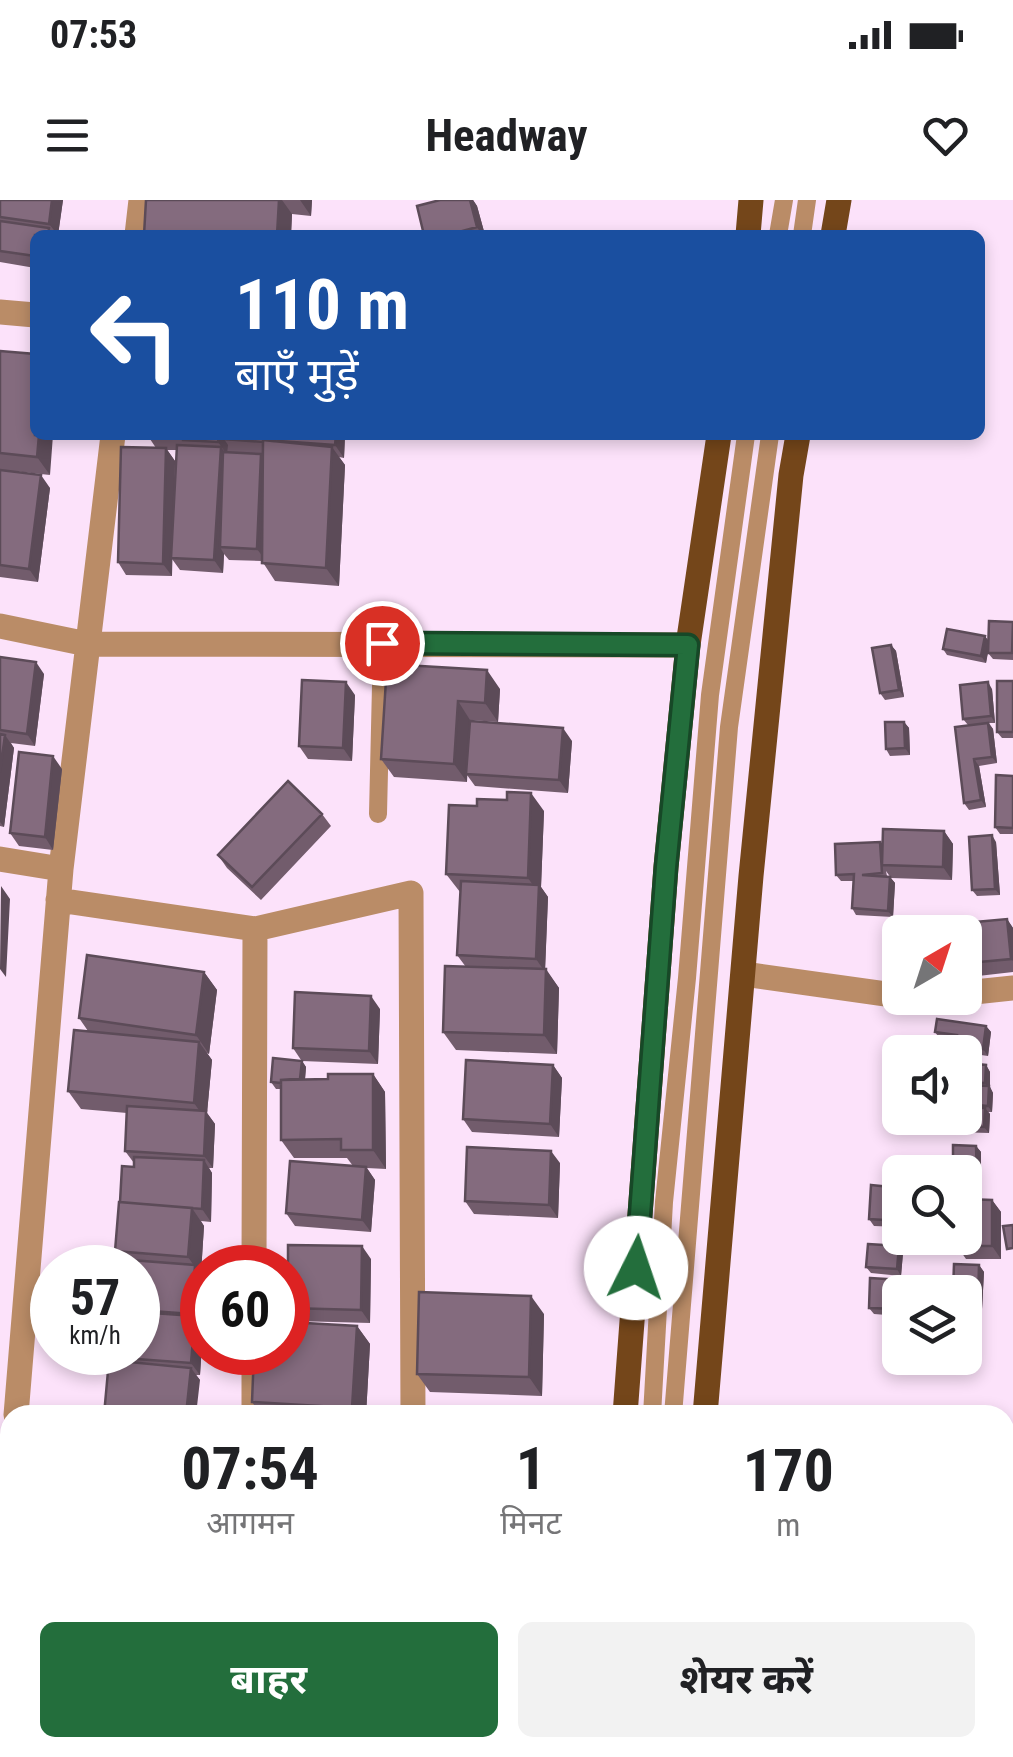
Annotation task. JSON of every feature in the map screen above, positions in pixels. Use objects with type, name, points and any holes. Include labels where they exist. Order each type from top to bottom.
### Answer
[{"type":"main road","points":[[749,230],[752,200]]},
{"type":"main road","points":[[833,230],[839,200]]},
{"type":"main road","points":[[626,1405],[666,867],[688,645],[719,440]]},
{"type":"main road","points":[[707,1405],[744,974],[797,440]]},
{"type":"street","points":[[138,230],[142,200]]},
{"type":"street","points":[[0,312],[30,315]]},
{"type":"street","points":[[17,1405],[61,869],[111,440]]},
{"type":"street","points":[[0,626],[86,644],[688,645]]},
{"type":"street","points":[[0,859],[61,869]]},
{"type":"street","points":[[58,900],[255,929],[411,893],[414,1405]]},
{"type":"street","points":[[254,1245],[255,929]]},
{"type":"street","points":[[744,974],[882,993]]},
{"type":"street","points":[[982,991],[1013,988]]},
{"type":"street","points":[[254,1375],[254,1405]]},
{"type":"lane","points":[[779,230],[784,200]]},
{"type":"lane","points":[[803,230],[807,200]]},
{"type":"lane","points":[[653,1405],[664,1202],[710,695],[745,440]]},
{"type":"lane","points":[[675,1405],[728,728],[769,440]]},
{"type":"lane","points":[[378,814],[382,643]]},
{"type":"building","points":[[0,200],[52,200],[49,224],[0,217]]},
{"type":"building","points":[[146,200],[279,200],[277,230],[144,230]]},
{"type":"building","points":[[440,200],[470,200],[477,227],[423,230],[417,206]]},
{"type":"building","points":[[0,221],[49,228],[30,230],[30,255],[0,251]]},
{"type":"building","points":[[0,351],[30,354],[30,440],[39,440],[37,457],[0,453]]},
{"type":"building","points":[[263,440],[332,447],[326,568],[262,563]]},
{"type":"building","points":[[279,440],[336,440],[335,445]]},
{"type":"building","points":[[177,445],[221,447],[214,560],[171,558]]},
{"type":"building","points":[[121,447],[166,448],[163,564],[118,562]]},
{"type":"building","points":[[223,452],[261,454],[257,549],[220,547]]},
{"type":"building","points":[[0,470],[41,475],[29,569],[0,565]]},
{"type":"building","points":[[989,621],[1013,622],[1012,653],[988,653]]},
{"type":"building","points":[[947,629],[985,636],[981,656],[943,649]]},
{"type":"building","points":[[891,645],[899,690],[880,693],[872,648]]},
{"type":"building","points":[[0,657],[36,662],[27,734],[0,730]]},
{"type":"building","points":[[387,664],[487,670],[485,703],[458,701],[454,764],[381,759]]},
{"type":"building","points":[[302,680],[346,682],[343,748],[299,746]]},
{"type":"building","points":[[997,681],[1013,681],[1013,732],[997,732]]},
{"type":"building","points":[[988,682],[991,716],[963,719],[960,685]]},
{"type":"building","points":[[470,721],[563,728],[559,780],[466,774]]},
{"type":"building","points":[[885,722],[904,722],[905,748],[886,749]]},
{"type":"building","points":[[988,723],[992,757],[974,759],[981,800],[964,803],[955,727]]},
{"type":"building","points":[[0,734],[5,735],[0,772]]},
{"type":"building","points":[[19,752],[53,756],[45,837],[10,833]]},
{"type":"building","points":[[996,775],[1013,776],[1013,828],[995,827]]},
{"type":"building","points":[[288,781],[322,814],[252,887],[218,855]]},
{"type":"building","points":[[507,792],[531,793],[528,878],[446,874],[449,805],[477,806],[477,799],[507,800]]},
{"type":"building","points":[[883,829],[944,831],[943,867],[882,865]]},
{"type":"building","points":[[992,835],[995,889],[972,890],[969,837]]},
{"type":"building","points":[[880,842],[882,873],[862,875],[890,877],[888,911],[852,908],[854,874],[836,875],[835,844]]},
{"type":"building","points":[[461,881],[539,885],[536,959],[457,955]]},
{"type":"building","points":[[1007,919],[1011,959],[982,962],[982,921]]},
{"type":"building","points":[[87,955],[204,972],[196,1035],[79,1018]]},
{"type":"building","points":[[445,966],[546,969],[544,1035],[443,1032]]},
{"type":"building","points":[[295,992],[371,996],[369,1051],[293,1048]]},
{"type":"building","points":[[937,1019],[986,1026],[983,1049],[982,1035],[935,1032]]},
{"type":"building","points":[[74,1030],[199,1042],[194,1103],[68,1091]]},
{"type":"building","points":[[273,1058],[302,1061],[300,1079],[271,1082]]},
{"type":"building","points":[[466,1060],[553,1065],[550,1124],[463,1119]]},
{"type":"building","points":[[982,1065],[986,1065],[982,1083]]},
{"type":"building","points":[[328,1074],[373,1074],[373,1150],[341,1150],[341,1139],[281,1140],[281,1080],[328,1079]]},
{"type":"building","points":[[982,1086],[989,1086],[988,1106],[982,1105]]},
{"type":"building","points":[[127,1106],[206,1111],[204,1156],[125,1151]]},
{"type":"building","points":[[953,1145],[976,1146],[976,1155],[953,1155]]},
{"type":"building","points":[[467,1147],[551,1151],[549,1205],[465,1201]]},
{"type":"building","points":[[134,1157],[204,1160],[202,1209],[120,1202],[122,1166],[134,1167]]},
{"type":"building","points":[[290,1161],[366,1167],[362,1220],[286,1213]]},
{"type":"building","points":[[871,1185],[882,1186],[882,1220],[869,1219]]},
{"type":"building","points":[[982,1200],[992,1200],[992,1246],[982,1246]]},
{"type":"building","points":[[119,1202],[192,1208],[189,1245],[180,1245],[180,1256],[160,1255],[160,1245],[115,1245]]},
{"type":"building","points":[[1013,1225],[1013,1248],[1007,1249],[1003,1226]]},
{"type":"building","points":[[868,1244],[882,1245],[882,1255],[898,1255],[897,1269],[866,1267]]},
{"type":"building","points":[[310,1245],[362,1246],[361,1310],[310,1309]]},
{"type":"building","points":[[160,1262],[180,1264],[180,1313],[160,1312]]},
{"type":"building","points":[[954,1264],[979,1265],[979,1275],[954,1275]]},
{"type":"building","points":[[870,1278],[882,1279],[882,1308],[869,1308]]},
{"type":"building","points":[[419,1292],[531,1296],[529,1377],[417,1374]]},
{"type":"building","points":[[160,1314],[180,1315],[180,1362],[160,1361]]},
{"type":"building","points":[[310,1323],[357,1326],[352,1405],[252,1402],[253,1375],[310,1375]]},
{"type":"building","points":[[160,1365],[180,1367],[180,1375],[190,1375],[187,1405],[105,1405],[108,1375],[160,1375]]},
{"type":"route","points":[[382,643],[688,645],[666,867],[636,1268]]}]
